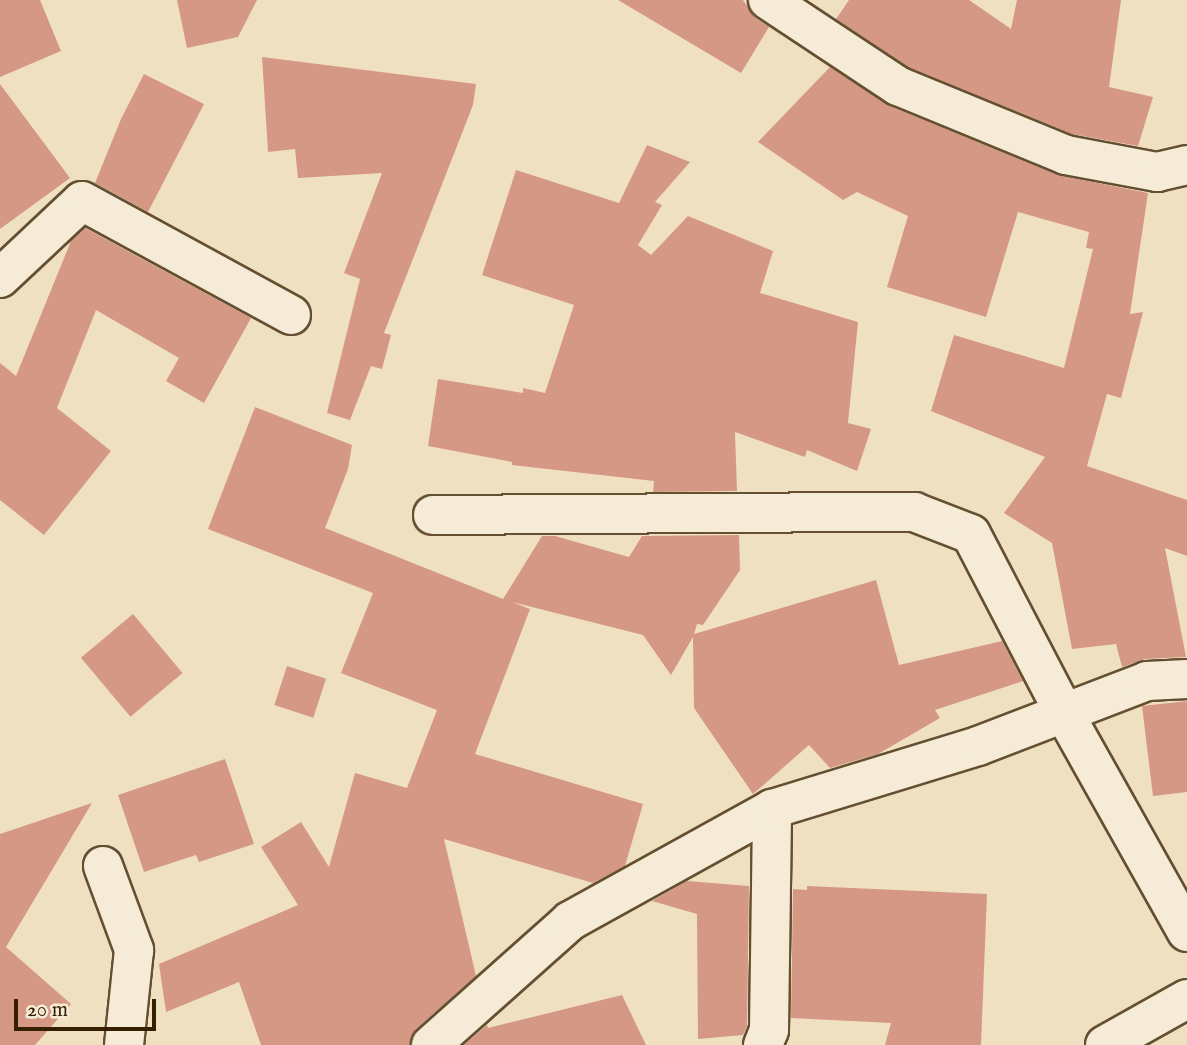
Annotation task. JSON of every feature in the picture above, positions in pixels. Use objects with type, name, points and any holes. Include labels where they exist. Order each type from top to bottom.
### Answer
[{"type":"street","points":[[768,0],[898,86],[1066,155],[1157,172],[1187,165]]},
{"type":"street","points":[[0,278],[82,201],[291,315]]},
{"type":"street","points":[[433,515],[914,512],[971,534],[1064,713],[1187,932]]},
{"type":"street","points":[[432,1045],[570,920],[772,809],[978,746],[1147,681],[1187,679]]},
{"type":"street","points":[[763,1045],[769,1030],[772,809]]},
{"type":"street","points":[[103,866],[134,950],[124,1045]]},
{"type":"street","points":[[1105,1045],[1187,999]]},
{"type":"building","points":[[0,0],[40,0],[61,51],[0,77]]},
{"type":"building","points":[[177,0],[257,0],[238,37],[187,48]]},
{"type":"building","points":[[618,0],[743,0],[755,18],[769,27],[741,73]]},
{"type":"building","points":[[849,0],[969,0],[1011,29],[1017,0],[1121,0],[1109,87],[1153,97],[1138,146],[1072,134],[908,67],[836,19]]},
{"type":"building","points":[[262,57],[476,84],[473,105],[384,333],[391,335],[382,369],[371,366],[350,420],[327,413],[360,279],[344,273],[382,173],[298,178],[295,149],[268,152]]},
{"type":"building","points":[[830,67],[890,106],[1058,175],[1148,193],[1130,314],[1143,312],[1121,398],[1107,394],[1087,466],[1187,500],[1187,556],[1165,548],[1186,657],[1145,659],[1122,667],[1116,644],[1072,649],[1052,543],[1004,513],[1045,457],[931,411],[954,335],[1064,368],[1093,249],[1086,248],[1089,232],[1018,212],[986,317],[887,287],[908,216],[857,192],[843,200],[758,142]]},
{"type":"building","points":[[144,74],[204,104],[148,212],[95,183],[121,119]]},
{"type":"building","points":[[0,84],[70,178],[0,229]]},
{"type":"building","points":[[647,145],[690,162],[655,202],[662,205],[638,245],[651,255],[688,216],[773,251],[760,293],[858,322],[848,423],[871,429],[857,471],[807,450],[805,457],[735,432],[737,491],[653,492],[654,481],[512,465],[512,462],[428,446],[438,379],[523,393],[523,388],[545,393],[574,305],[482,275],[516,170],[619,203]]},
{"type":"building","points":[[85,228],[251,318],[204,403],[166,381],[179,358],[96,310],[57,408],[111,451],[44,535],[0,500],[0,363],[16,376],[71,241]]},
{"type":"building","points":[[255,407],[352,445],[348,469],[325,528],[503,599],[542,536],[555,536],[629,557],[642,536],[739,535],[740,570],[703,625],[697,624],[694,634],[876,580],[899,665],[1002,641],[1023,681],[935,710],[940,718],[878,754],[830,768],[809,745],[753,794],[694,708],[693,637],[671,675],[643,635],[512,602],[530,609],[475,754],[643,804],[625,866],[593,883],[444,839],[476,976],[416,1029],[410,1045],[261,1045],[239,982],[166,1012],[159,964],[298,905],[261,847],[301,822],[329,867],[355,773],[407,788],[437,710],[341,673],[373,593],[208,529]]},
{"type":"building","points":[[133,614],[182,673],[130,717],[81,658]]},
{"type":"building","points":[[287,666],[326,679],[313,718],[274,705]]},
{"type":"building","points":[[1187,701],[1187,792],[1153,796],[1142,706]]},
{"type":"building","points":[[225,759],[254,844],[199,862],[196,855],[144,872],[118,795]]},
{"type":"building","points":[[92,803],[6,947],[71,1004],[35,1045],[0,1045],[0,834]]},
{"type":"building","points":[[687,881],[749,886],[747,1026],[743,1035],[698,1039],[697,914],[652,901]]},
{"type":"building","points":[[807,886],[987,894],[981,1045],[885,1045],[891,1023],[791,1018],[793,889],[807,890]]},
{"type":"building","points":[[622,995],[646,1045],[464,1045],[487,1025],[488,1028]]}]
